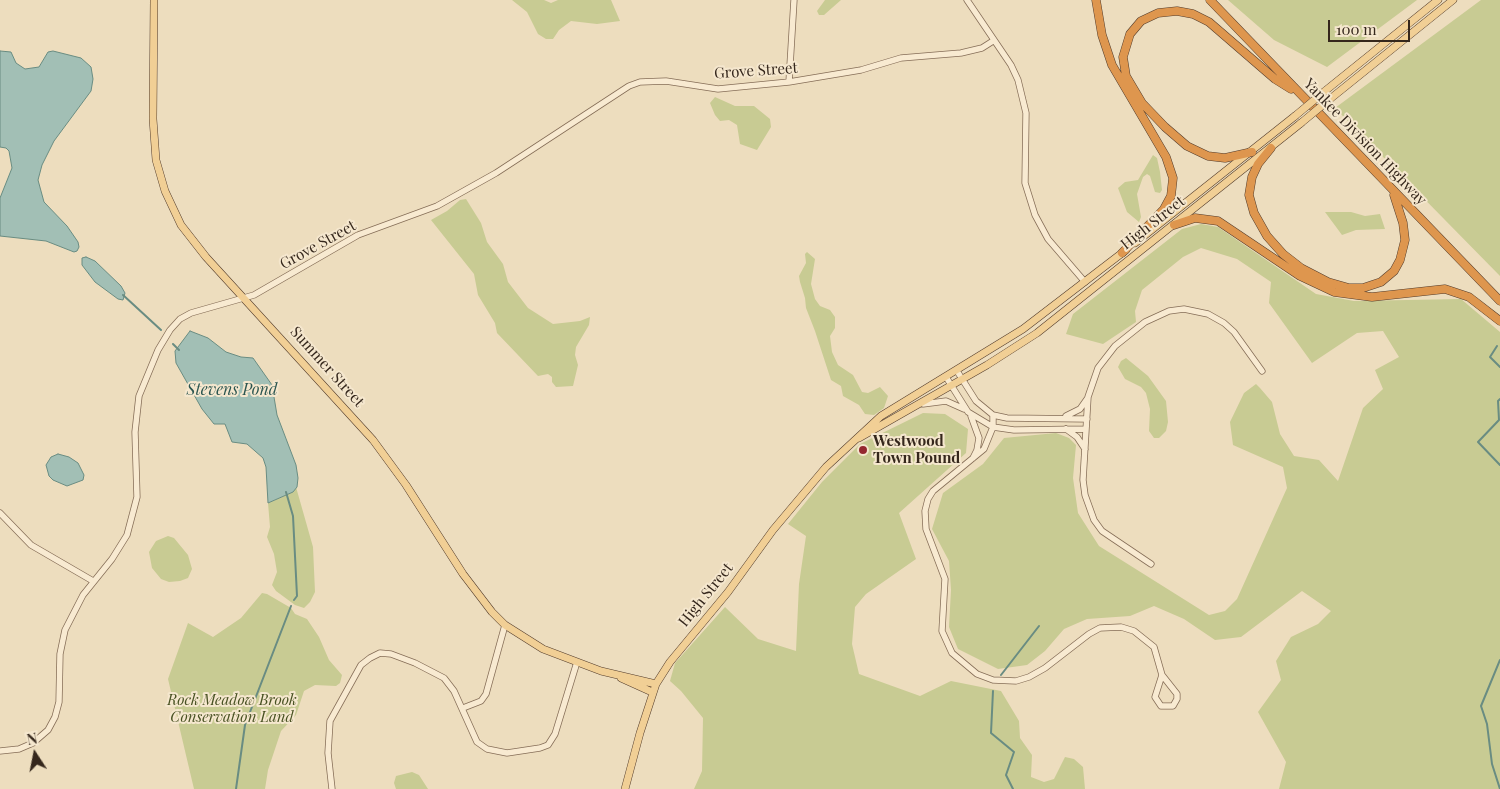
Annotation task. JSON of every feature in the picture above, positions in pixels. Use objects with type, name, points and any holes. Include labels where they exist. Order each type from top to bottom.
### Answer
[{"type":"highway","points":[[1096,0],[1102,35],[1112,65],[1166,158],[1173,178],[1172,192],[1167,205],[1122,253]]},
{"type":"highway","name":"Yankee Division Highway","points":[[1210,0],[1500,302]]},
{"type":"highway","points":[[1252,152],[1225,158],[1204,154],[1183,142],[1156,119],[1134,91],[1124,71],[1123,51],[1134,28],[1147,18],[1162,12],[1177,11],[1196,15],[1212,25],[1275,79],[1301,95]]},
{"type":"highway","points":[[1271,148],[1258,164],[1252,177],[1250,194],[1254,213],[1267,236],[1283,254],[1301,268],[1328,282],[1349,288],[1363,288],[1381,282],[1394,271],[1403,252],[1405,240],[1403,223],[1392,191]]},
{"type":"highway","points":[[1174,225],[1195,218],[1218,221],[1300,276],[1334,292],[1372,297],[1445,289],[1469,297],[1500,321]]},
{"type":"main road","name":"Summer Street","points":[[154,0],[153,119],[156,160],[172,207],[181,225],[206,257],[373,440],[406,485],[463,574],[492,612],[505,625],[543,649],[614,674],[656,684]]},
{"type":"main road","name":"High Street","points":[[624,789],[652,692],[670,662],[728,592],[800,496],[852,442],[881,416],[1032,323],[1252,152],[1324,91],[1438,0]]},
{"type":"main road","name":"High Street","points":[[852,442],[962,380],[1036,333],[1271,148],[1453,0]]},
{"type":"main road","name":"Summer Street","points":[[614,674],[652,692]]},
{"type":"street","points":[[789,82],[794,0]]},
{"type":"street","points":[[967,0],[1017,76],[1025,103],[1025,178],[1035,215],[1048,239],[1085,282]]},
{"type":"street","name":"Grove Street","points":[[0,752],[30,745],[42,736],[52,724],[59,702],[59,659],[65,630],[77,605],[92,581],[120,547],[127,535],[135,509],[138,484],[136,413],[144,379],[173,325],[185,315],[245,298],[358,235],[417,215],[457,196],[629,86],[650,80],[718,89],[789,82],[861,70],[901,58],[961,53],[982,48],[993,41]]},
{"type":"street","points":[[1151,564],[1114,541],[1094,520],[1083,486],[1088,397],[1095,374],[1109,352],[1145,322],[1168,311],[1199,311],[1224,322],[1234,332],[1262,371]]},
{"type":"street","points":[[956,371],[982,408],[993,415],[1008,418],[1060,417],[1087,419]]},
{"type":"street","points":[[946,377],[968,412],[976,427],[979,438],[977,450],[968,464]]},
{"type":"street","points":[[1060,417],[1077,412],[1088,397]]},
{"type":"street","points":[[914,407],[942,401],[956,404],[993,427],[1014,430],[1086,429]]},
{"type":"street","points":[[993,415],[993,427],[984,449],[933,491],[928,499],[925,517],[928,536],[945,579],[942,631],[956,658],[977,674],[994,680],[1016,680],[1029,677],[1045,668],[1094,631],[1108,627],[1121,627],[1134,631],[1154,647],[1162,675],[1176,694],[1177,699],[1173,706],[1161,706],[1155,697],[1162,675]]},
{"type":"street","points":[[1059,428],[1075,434],[1085,450]]},
{"type":"street","points":[[0,513],[31,545],[92,581]]},
{"type":"street","points":[[463,708],[481,701],[486,694],[505,625]]},
{"type":"street","points":[[332,789],[328,753],[330,721],[361,665],[370,658],[380,653],[415,663],[444,678],[463,708],[472,734],[477,742],[487,749],[507,753],[548,745],[556,734],[577,662]]},
{"type":"green space","points":[[512,0],[544,0],[551,3],[558,0],[611,0],[620,21],[597,24],[571,21],[559,30],[553,39],[546,39],[538,34],[527,12]]},
{"type":"green space","points":[[825,0],[841,0],[824,15],[819,15],[817,11]]},
{"type":"green space","points":[[1228,0],[1417,0],[1327,67],[1274,40]]},
{"type":"green space","points":[[1481,0],[1500,0],[1500,276],[1335,108]]},
{"type":"green space","points":[[715,97],[735,106],[754,106],[770,119],[771,127],[757,150],[740,144],[737,125],[729,120],[720,121],[715,115],[710,103]]},
{"type":"green space","points":[[1153,155],[1157,158],[1162,190],[1160,193],[1155,192],[1150,176],[1147,174],[1143,177],[1137,194],[1141,217],[1139,222],[1127,212],[1118,188],[1125,182],[1138,180]]},
{"type":"green space","points":[[466,199],[481,223],[487,242],[503,264],[508,282],[528,308],[553,324],[580,321],[590,317],[589,325],[576,347],[575,355],[578,365],[573,386],[556,387],[552,382],[552,377],[548,374],[538,376],[497,333],[495,323],[478,295],[474,274],[431,220],[447,211],[460,200]]},
{"type":"green space","points":[[1325,212],[1351,212],[1365,216],[1380,214],[1385,229],[1356,230],[1342,235]]},
{"type":"green space","points":[[1201,224],[1218,227],[1316,294],[1354,301],[1461,299],[1500,332],[1500,789],[1279,789],[1286,762],[1258,712],[1281,680],[1276,661],[1291,637],[1318,624],[1331,611],[1302,591],[1241,637],[1215,640],[1184,619],[1154,606],[1130,616],[1087,619],[1064,629],[1045,651],[1027,665],[998,669],[958,649],[949,627],[951,590],[949,561],[932,529],[943,493],[983,464],[1004,438],[1056,433],[1069,438],[1076,445],[1073,478],[1078,513],[1099,546],[1209,615],[1225,611],[1237,599],[1287,488],[1283,467],[1233,445],[1230,422],[1244,393],[1256,384],[1272,402],[1280,434],[1294,456],[1319,460],[1338,481],[1363,408],[1383,389],[1375,370],[1399,357],[1383,331],[1357,333],[1312,363],[1269,303],[1271,282],[1237,259],[1201,248],[1183,257],[1142,290],[1135,311],[1136,322],[1103,344],[1066,334],[1073,314],[1182,229]]},
{"type":"green space","points":[[807,252],[815,259],[811,284],[815,299],[820,306],[830,310],[835,317],[835,328],[830,336],[832,352],[838,365],[853,375],[862,392],[868,393],[880,387],[888,396],[884,408],[874,415],[865,414],[859,405],[843,396],[841,386],[831,380],[806,308],[800,282],[799,276],[806,263],[805,254]]},
{"type":"green space","points":[[1126,358],[1148,376],[1166,401],[1168,422],[1166,431],[1159,438],[1154,438],[1149,431],[1150,409],[1146,393],[1141,387],[1125,379],[1118,367],[1121,361]]},
{"type":"green space","points":[[923,413],[945,414],[968,429],[966,453],[899,513],[916,559],[866,594],[855,607],[852,644],[859,674],[920,696],[951,681],[1001,691],[1019,721],[1020,738],[1032,755],[1031,777],[1044,782],[1054,779],[1065,757],[1074,759],[1083,767],[1085,789],[694,789],[702,771],[703,718],[681,691],[670,681],[675,663],[725,607],[758,639],[796,651],[799,584],[806,536],[788,524],[822,482],[860,444]]},
{"type":"green space","points":[[296,487],[313,547],[315,592],[310,602],[304,608],[295,605],[276,591],[272,585],[277,572],[274,554],[267,537],[270,527],[268,503],[293,492]]},
{"type":"green space","points":[[168,536],[174,538],[188,555],[192,569],[188,578],[180,581],[169,582],[161,579],[152,568],[149,552],[156,541]]},
{"type":"green space","name":"Rock Meadow Brook Conservation Land","points":[[262,593],[291,608],[295,614],[307,619],[319,637],[329,660],[342,675],[340,683],[336,686],[315,685],[304,691],[296,715],[281,731],[268,770],[265,789],[194,789],[168,679],[188,623],[213,637],[241,618]]},
{"type":"green space","points":[[412,772],[419,775],[428,789],[396,789],[394,783],[396,776]]},
{"type":"water","points":[[0,51],[11,52],[16,63],[25,69],[39,67],[48,52],[53,51],[81,58],[91,67],[93,79],[91,91],[54,141],[42,165],[38,180],[44,202],[67,226],[78,242],[79,247],[77,251],[74,252],[46,241],[0,236],[0,198],[12,168],[9,151],[6,148],[0,147]]},
{"type":"water","points":[[86,257],[95,261],[121,286],[125,293],[123,300],[118,299],[95,282],[82,265],[82,258]]},
{"type":"water","name":"Stevens Pond","points":[[190,331],[208,338],[226,352],[241,357],[253,358],[272,385],[277,415],[296,465],[297,487],[293,492],[268,503],[266,467],[263,458],[247,444],[232,442],[225,424],[214,424],[202,409],[176,363],[175,351]]},
{"type":"water","points":[[58,454],[69,457],[78,463],[84,475],[83,480],[67,486],[53,480],[49,476],[46,465],[51,457]]},
{"type":"waterway","points":[[123,295],[161,330]]},
{"type":"waterway","points":[[173,344],[179,350]]},
{"type":"waterway","points":[[1497,346],[1490,357],[1500,367]]},
{"type":"waterway","points":[[1500,399],[1498,401],[1499,420],[1478,442],[1500,465]]},
{"type":"waterway","points":[[286,492],[293,516],[297,596],[294,600]]},
{"type":"waterway","points":[[236,789],[245,725],[291,606]]},
{"type":"waterway","points":[[1001,675],[1039,626]]},
{"type":"waterway","points":[[1500,660],[1481,706],[1487,724],[1492,764],[1500,789]]},
{"type":"waterway","points":[[993,691],[991,733],[1014,752],[1006,775],[1013,789]]},
{"type":"place","name":"Westwood Town Pound","points":[[863,450]]}]
